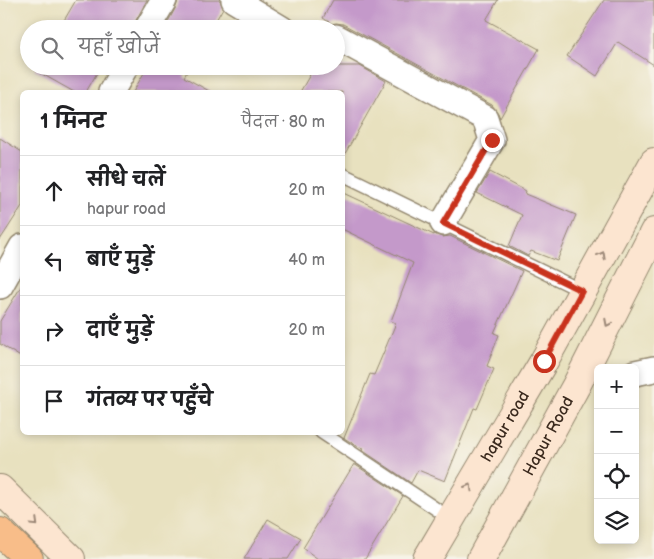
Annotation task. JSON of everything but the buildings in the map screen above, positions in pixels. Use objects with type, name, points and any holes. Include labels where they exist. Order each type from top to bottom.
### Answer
[{"type":"highway","points":[[0,532],[29,559]]},
{"type":"main road","name":"hapur road","points":[[427,559],[544,361],[654,162]]},
{"type":"main road","name":"Hapur Road","points":[[481,559],[587,382],[652,240]]},
{"type":"main road","points":[[0,489],[71,559]]},
{"type":"street","points":[[152,20],[164,0]]},
{"type":"street","points":[[234,0],[267,20]]},
{"type":"street","points":[[345,42],[484,118],[492,140],[443,223]]},
{"type":"street","points":[[112,90],[121,75]]},
{"type":"street","points":[[0,286],[20,251]]},
{"type":"street","points":[[639,371],[654,369]]},
{"type":"lane","points":[[345,175],[582,291]]},
{"type":"lane","points":[[325,435],[450,519]]},
{"type":"route","points":[[492,140],[443,223],[582,291],[544,361]]}]
